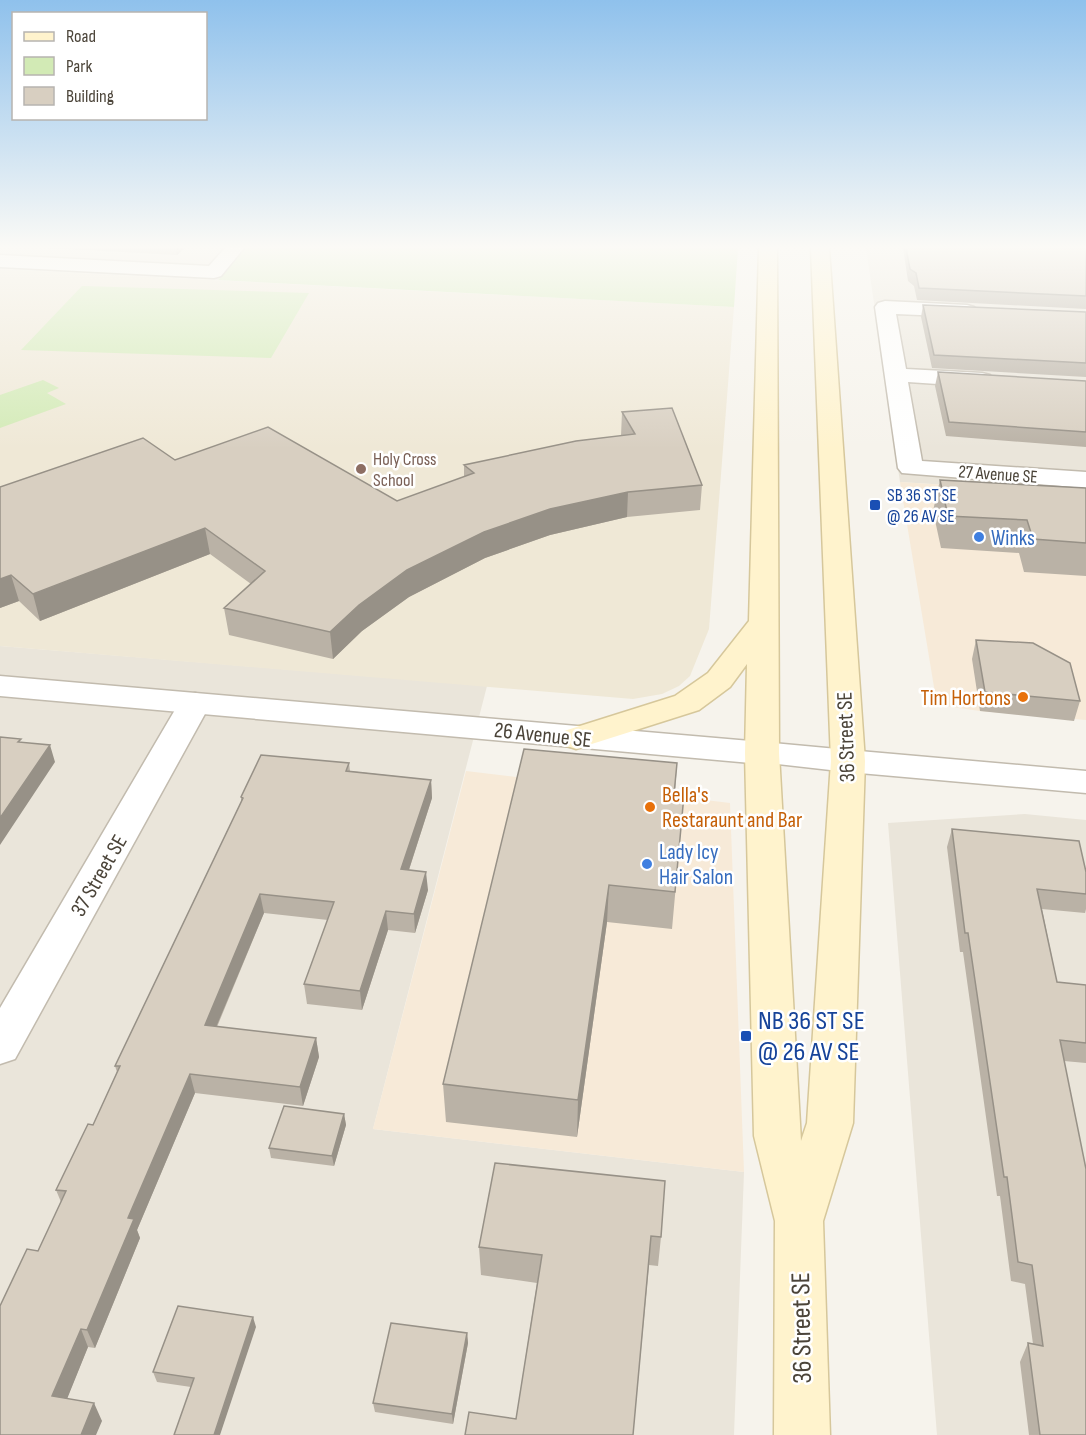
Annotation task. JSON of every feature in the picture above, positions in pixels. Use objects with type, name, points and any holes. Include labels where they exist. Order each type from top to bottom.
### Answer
[{"type":"main road","name":"36 Street SE","points":[[767,315],[762,753],[777,1136],[799,1221],[802,1435]]},
{"type":"main road","name":"36 Street SE","points":[[799,1221],[830,1123],[848,761],[824,315]]},
{"type":"main road","points":[[576,738],[687,702],[719,680],[763,622]]},
{"type":"street","points":[[886,315],[895,375],[1002,381]]},
{"type":"street","name":"27 Avenue SE","points":[[895,375],[911,468],[1086,480]]},
{"type":"street","name":"26 Avenue SE","points":[[0,686],[1086,782]]},
{"type":"street","name":"37 Street SE","points":[[0,1047],[195,703]]},
{"type":"shaded area","name":"Holy Cross School","points":[[0,315],[733,315],[709,629],[690,676],[679,686],[662,694],[633,699],[0,646]]},
{"type":"shaded area","points":[[876,315],[1086,315],[1086,494],[900,482]]},
{"type":"shaded area","points":[[900,482],[1086,494],[1086,720],[937,705]]},
{"type":"shaded area","points":[[0,646],[487,686],[373,1129],[744,1172],[734,1435],[0,1435]]},
{"type":"shaded area","points":[[466,771],[730,803],[744,1172],[373,1129]]},
{"type":"shaded area","points":[[1025,814],[1086,820],[1086,1435],[937,1435],[888,823]]},
{"type":"green space","points":[[54,315],[296,315],[271,358],[21,350]]},
{"type":"green space","points":[[43,380],[59,388],[47,393],[66,404],[0,428],[0,395]]},
{"type":"building","points":[[925,315],[1086,315],[1086,363],[934,355]]},
{"type":"building","points":[[938,372],[1086,381],[1086,432],[949,422]]},
{"type":"building","points":[[672,408],[702,485],[628,492],[550,509],[484,532],[407,570],[359,605],[330,632],[224,608],[265,571],[205,528],[33,594],[11,575],[0,579],[0,487],[143,438],[175,460],[268,427],[397,501],[474,473],[464,465],[576,441],[635,434],[622,412]]},
{"type":"building","points":[[940,480],[1086,488],[1086,543],[1033,539],[1027,520],[948,516]]},
{"type":"building","points":[[976,640],[1033,643],[1070,663],[1080,701],[985,692]]},
{"type":"building","points":[[0,737],[21,739],[18,742],[50,745],[0,818]]},
{"type":"building","points":[[524,749],[677,763],[674,794],[684,795],[675,892],[609,885],[578,1100],[443,1084]]},
{"type":"building","points":[[261,755],[349,763],[346,771],[431,780],[401,869],[426,872],[414,914],[386,911],[360,991],[304,984],[334,902],[260,894],[205,1025],[316,1038],[300,1087],[190,1074],[128,1218],[134,1219],[87,1330],[81,1329],[52,1396],[94,1403],[81,1435],[0,1435],[0,1306],[27,1249],[38,1251],[66,1191],[56,1190],[88,1124],[93,1125],[120,1066],[115,1066],[243,798],[241,797]]},
{"type":"building","points":[[952,829],[1079,841],[1086,872],[1086,894],[1037,889],[1057,982],[1086,985],[1086,1043],[1060,1040],[1086,1169],[1086,1435],[1040,1435],[1028,1343],[1043,1346],[1032,1265],[1018,1262],[1007,1177],[1004,1177],[968,933],[965,933]]},
{"type":"building","points":[[284,1106],[344,1114],[332,1156],[269,1148]]},
{"type":"building","points":[[495,1163],[665,1181],[661,1237],[651,1236],[633,1435],[465,1435],[469,1412],[516,1419],[542,1255],[479,1247]]},
{"type":"building","points":[[178,1306],[253,1317],[214,1435],[174,1435],[194,1378],[153,1372]]},
{"type":"building","points":[[391,1323],[467,1333],[452,1414],[373,1403]]},
{"type":"place","name":"Holy Cross School","points":[[361,469]]},
{"type":"place","name":"SB 36 ST SE @ 26 AV SE","points":[[875,505]]},
{"type":"place","name":"Winks","points":[[979,537]]},
{"type":"place","name":"Tim Hortons","points":[[1023,697]]},
{"type":"place","name":"Bella's Restaraunt and Bar","points":[[650,807]]},
{"type":"place","name":"Lady Icy Hair Salon","points":[[647,864]]},
{"type":"place","name":"NB 36 ST SE @ 26 AV SE","points":[[746,1036]]}]
